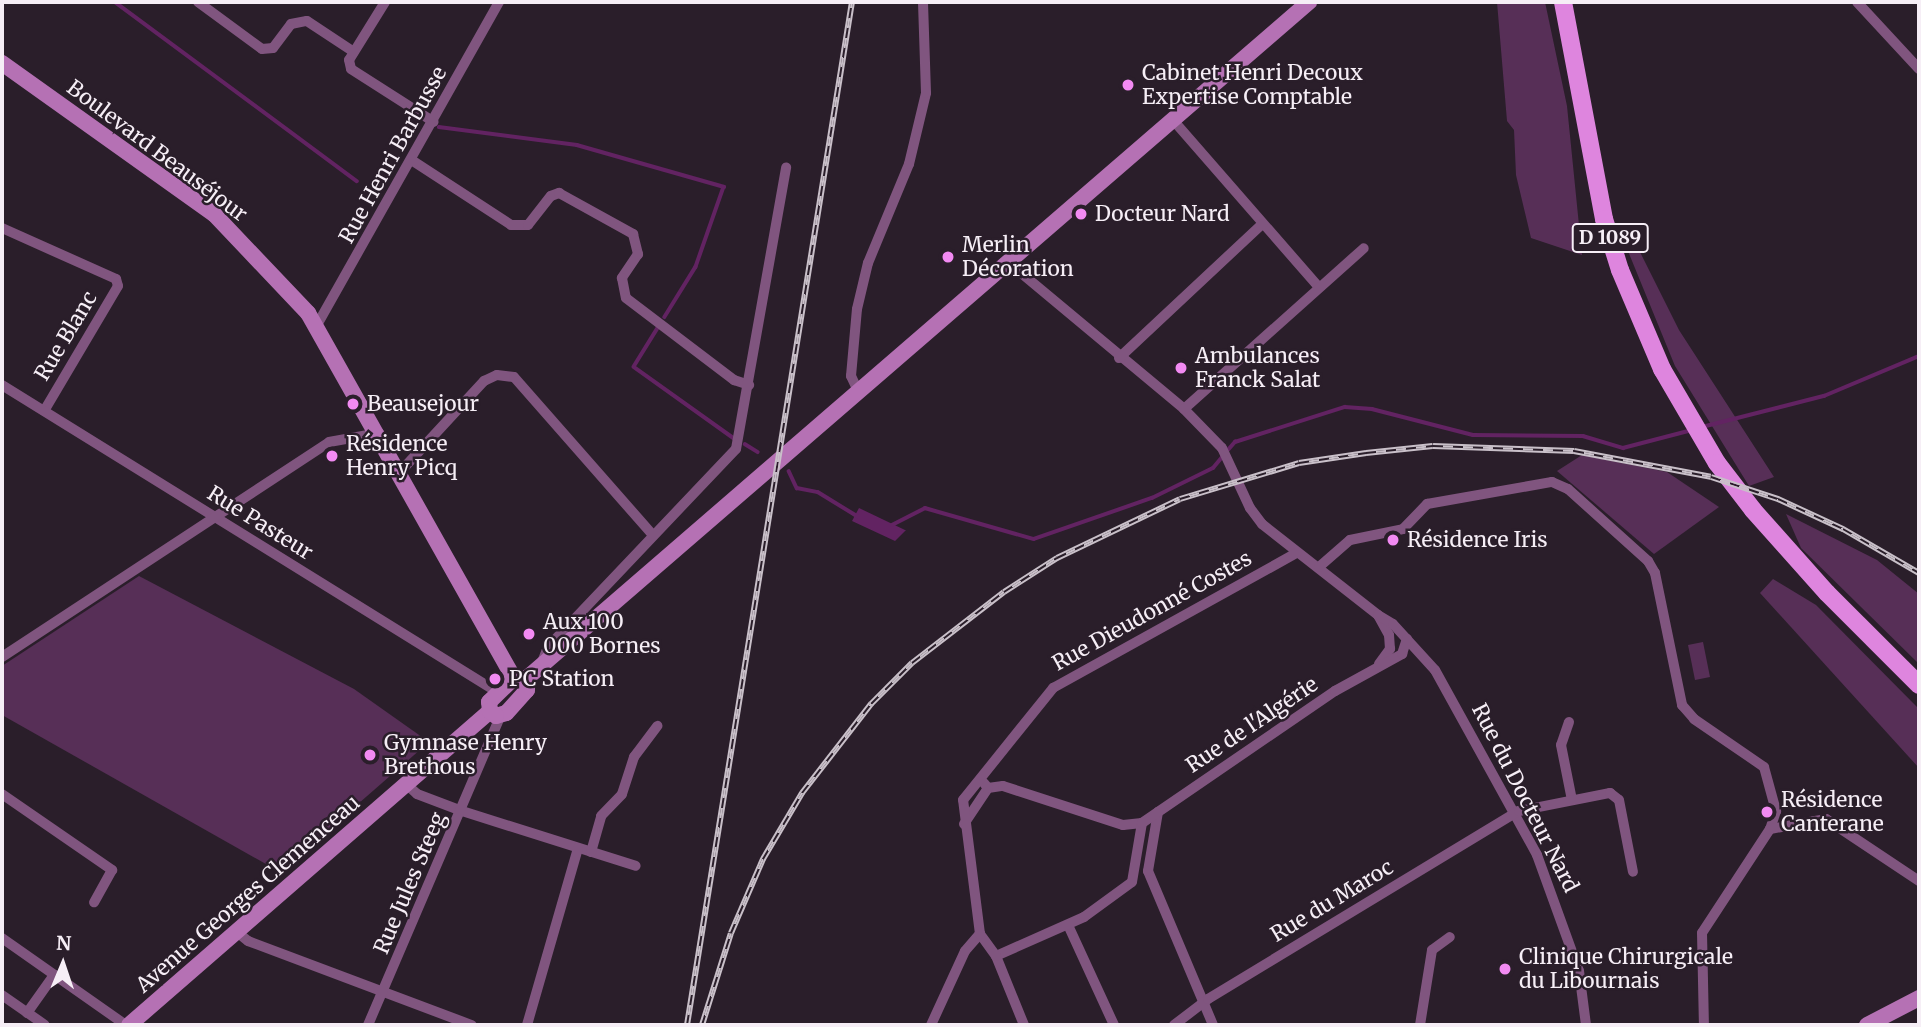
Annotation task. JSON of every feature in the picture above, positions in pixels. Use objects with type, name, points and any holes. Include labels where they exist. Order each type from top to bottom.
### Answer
[{"type":"main road","name":"Avenue Georges Clemenceau","points":[[495,713],[489,702],[499,693],[541,665],[804,441],[1309,2]]},
{"type":"main road","name":"D 1089","points":[[1563,2],[1592,166],[1620,270],[1650,344],[1687,413],[1753,510],[1827,593],[1919,685]]},
{"type":"main road","name":"D 1089","points":[[1570,2],[1571,50]]},
{"type":"main road","name":"Boulevard Beauséjour","points":[[2,63],[214,214],[253,250],[317,325],[521,678]]},
{"type":"main road","name":"D 1089","points":[[1896,661],[1919,679]]},
{"type":"main road","name":"Avenue Georges Clemenceau","points":[[127,1025],[406,784],[527,690],[521,678]]},
{"type":"main road","points":[[1867,1025],[1919,998]]},
{"type":"street","points":[[198,2],[262,49],[272,48],[291,24],[307,21],[354,52]]},
{"type":"street","points":[[385,2],[354,52],[351,69],[434,122]]},
{"type":"street","name":"Rue Henri Barbusse","points":[[317,325],[413,160],[499,2]]},
{"type":"street","points":[[859,393],[851,376],[857,309],[868,263],[909,164],[926,93],[923,2]]},
{"type":"street","points":[[1857,2],[1919,69]]},
{"type":"street","points":[[1173,120],[1318,286]]},
{"type":"street","points":[[413,160],[511,225],[528,225],[551,196],[559,193],[633,234],[638,254],[622,278],[626,298],[734,380],[749,385]]},
{"type":"street","name":"Avenue Georges Clemenceau","points":[[541,665],[548,647],[736,449],[786,167]]},
{"type":"street","points":[[1119,358],[1262,224]]},
{"type":"street","name":"Rue Blanc","points":[[2,228],[116,279],[118,286],[44,411]]},
{"type":"street","points":[[1184,409],[1318,286],[1364,248]]},
{"type":"street","name":"Rue du Docteur Nard","points":[[1009,263],[1119,358],[1184,409],[1222,448],[1250,508],[1262,524],[1297,553],[1320,566],[1378,615],[1410,645],[1458,706],[1537,855],[1562,917],[1579,971],[1586,1025]]},
{"type":"street","points":[[400,472],[484,381],[497,374],[514,377],[653,535]]},
{"type":"street","name":"Rue Pasteur","points":[[2,385],[499,693]]},
{"type":"street","points":[[2,657],[218,519],[329,442],[379,433]]},
{"type":"street","points":[[1320,566],[1350,540],[1403,529],[1427,504],[1552,482],[1568,489],[1648,561],[1682,705],[1694,719],[1764,766],[1776,811],[1770,829],[1702,933],[1704,1025]]},
{"type":"street","name":"Rue Dieudonné Costes","points":[[980,934],[963,800],[1053,688],[1297,553]]},
{"type":"street","name":"Rue du Docteur Nard","points":[[1378,615],[1389,635],[1391,649]]},
{"type":"street","points":[[1369,673],[1391,649],[1410,645]]},
{"type":"street","name":"Rue de l'Algérie","points":[[1142,823],[1335,691],[1402,654],[1410,645]]},
{"type":"street","name":"Rue Jules Steeg","points":[[368,1025],[462,811],[495,713]]},
{"type":"street","points":[[1569,722],[1562,745],[1572,800]]},
{"type":"street","points":[[591,852],[601,816],[622,794],[634,757],[657,726]]},
{"type":"street","points":[[980,778],[988,788]]},
{"type":"street","points":[[406,784],[417,794],[462,811],[636,866]]},
{"type":"street","points":[[964,824],[988,788],[1003,786],[1124,825],[1142,823],[1142,871],[1213,1025]]},
{"type":"street","points":[[1514,814],[1610,793],[1619,800],[1633,872]]},
{"type":"street","points":[[2,794],[112,870],[94,902]]},
{"type":"street","points":[[996,956],[1068,925],[1132,882],[1142,871],[1158,812]]},
{"type":"street","name":"Rue du Maroc","points":[[1174,1025],[1203,1002],[1514,814]]},
{"type":"street","points":[[1770,829],[1826,818],[1919,881]]},
{"type":"street","points":[[527,1025],[578,848]]},
{"type":"street","points":[[1068,925],[1114,1025]]},
{"type":"street","points":[[237,932],[248,941],[384,992],[445,1020],[472,1025]]},
{"type":"street","points":[[931,1025],[965,951],[980,934],[996,956],[1024,1025]]},
{"type":"street","points":[[1420,1025],[1432,950],[1450,937]]},
{"type":"street","points":[[2,938],[127,1025]]},
{"type":"street","points":[[27,1013],[54,975]]},
{"type":"street","points":[[2,995],[45,1025]]},
{"type":"shaded area","points":[[1497,2],[1545,2],[1567,106],[1582,255],[1531,238],[1516,175],[1514,130],[1507,121]]},
{"type":"shaded area","points":[[1627,226],[1679,330],[1774,477],[1749,486],[1675,366],[1621,234]]},
{"type":"shaded area","points":[[1582,455],[1667,472],[1719,507],[1654,554],[1557,471]]},
{"type":"shaded area","points":[[859,508],[906,530],[895,541],[852,521]]},
{"type":"shaded area","points":[[1786,514],[1877,560],[1919,594],[1919,664],[1801,548]]},
{"type":"shaded area","points":[[139,576],[354,689],[429,742],[280,872],[2,715],[2,666]]},
{"type":"shaded area","points":[[1773,579],[1816,605],[1919,709],[1919,768],[1760,593]]},
{"type":"shaded area","points":[[1703,642],[1710,677],[1695,680],[1688,645]]},
{"type":"waterway","points":[[115,2],[357,181]]},
{"type":"waterway","points":[[439,127],[577,145],[724,187],[696,267],[665,317]]},
{"type":"waterway","points":[[660,325],[634,367],[735,439]]},
{"type":"waterway","points":[[1702,427],[1824,396],[1919,356]]},
{"type":"waterway","points":[[1228,450],[1235,442],[1345,407],[1372,409],[1473,435],[1583,436],[1623,448],[1692,430]]},
{"type":"waterway","points":[[745,444],[758,452]]},
{"type":"waterway","points":[[892,525],[925,508],[1034,539],[1152,498],[1213,468],[1223,456]]},
{"type":"waterway","points":[[789,471],[797,488],[818,492],[857,516]]},
{"type":"railway","points":[[687,1025],[852,2]]},
{"type":"railway","points":[[702,1025],[731,933],[763,859],[802,793],[871,704],[912,663],[1004,592],[1057,558],[1180,499],[1299,463],[1366,453],[1433,446],[1574,451],[1711,477],[1778,499],[1843,529],[1919,573]]},
{"type":"place","name":"Cabinet Henri Decoux Expertise Comptable","points":[[1128,85]]},
{"type":"place","name":"Docteur Nard","points":[[1081,214]]},
{"type":"place","name":"Merlin Décoration","points":[[948,257]]},
{"type":"place","name":"Ambulances Franck Salat","points":[[1181,368]]},
{"type":"place","name":"Beausejour","points":[[353,404]]},
{"type":"place","name":"Résidence Henry Picq","points":[[332,456]]},
{"type":"place","name":"Résidence Iris","points":[[1393,540]]},
{"type":"place","name":"Aux 100 000 Bornes","points":[[529,634]]},
{"type":"place","name":"PC Station","points":[[495,679]]},
{"type":"place","name":"Gymnase Henry Brethous","points":[[370,755]]},
{"type":"place","name":"Résidence Canterane","points":[[1767,812]]},
{"type":"place","name":"Clinique Chirurgicale du Libournais","points":[[1505,969]]}]
